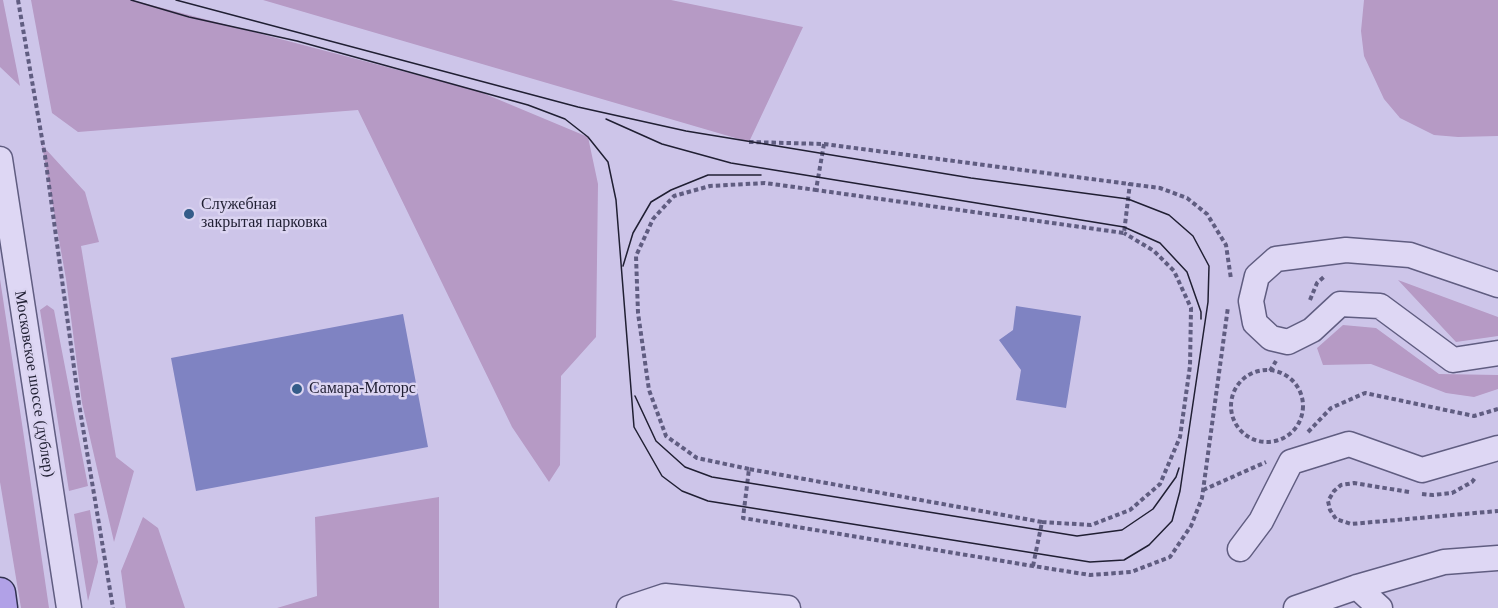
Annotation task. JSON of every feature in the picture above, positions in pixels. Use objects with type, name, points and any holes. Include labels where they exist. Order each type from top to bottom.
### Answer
[{"type":"main road","points":[[0,593],[2,608]]},
{"type":"street","name":"Московское шоссе (дублер)","points":[[0,159],[69,608]]},
{"type":"street","points":[[1498,285],[1410,255],[1346,250],[1276,259],[1257,276],[1251,301],[1255,322],[1271,338],[1288,342],[1312,330],[1340,304],[1380,306],[1453,360],[1498,353]]},
{"type":"street","points":[[1240,549],[1261,521],[1292,462],[1349,444],[1422,470],[1492,450]]},
{"type":"street","points":[[1296,608],[1357,587],[1444,562],[1498,558]]},
{"type":"street","points":[[1357,587],[1380,608]]},
{"type":"street","points":[[629,608],[665,596],[697,597],[788,608]]},
{"type":"path","points":[[18,0],[45,156],[79,404],[112,608]]},
{"type":"path","points":[[749,142],[825,144],[1160,188],[1187,198],[1207,214],[1226,245],[1232,278],[1230,290]]},
{"type":"path","points":[[816,190],[825,144]]},
{"type":"path","points":[[765,183],[816,190],[1124,233],[1154,251],[1174,271],[1191,309],[1190,366],[1180,437],[1160,484],[1130,510],[1091,525],[1042,522],[697,458],[666,436],[649,390],[638,313],[636,256],[653,219],[674,196],[710,186],[765,183]]},
{"type":"path","points":[[1124,233],[1130,183]]},
{"type":"path","points":[[749,469],[743,518],[1090,575],[1131,572],[1170,557],[1191,526],[1202,498],[1228,301]]},
{"type":"path","points":[[1270,370],[1285,374],[1294,382],[1303,404],[1297,427],[1289,436],[1266,443],[1245,435],[1237,426],[1231,404],[1240,382],[1249,375],[1270,370]]},
{"type":"path","points":[[1492,450],[1472,482],[1452,492],[1433,495],[1354,483],[1341,485],[1328,501],[1330,510],[1336,519],[1351,524],[1498,511]]},
{"type":"path","points":[[1032,566],[1042,522]]},
{"type":"shaded area","points":[[0,0],[3,0],[20,86],[0,67]]},
{"type":"shaded area","points":[[31,0],[132,0],[478,91],[588,137],[598,184],[596,337],[561,376],[560,465],[549,482],[512,427],[358,110],[78,132],[52,113]]},
{"type":"shaded area","points":[[263,0],[671,0],[803,27],[749,142]]},
{"type":"shaded area","points":[[1364,0],[1498,0],[1498,136],[1434,135],[1400,118],[1384,99],[1364,56],[1361,31]]},
{"type":"shaded area","points":[[42,145],[85,192],[99,242],[81,246],[116,457],[134,471],[114,542],[82,403],[66,279]]},
{"type":"shaded area","points":[[0,279],[49,608],[21,608],[0,482]]},
{"type":"shaded area","points":[[1398,280],[1498,317],[1498,336],[1456,342]]},
{"type":"shaded area","points":[[47,305],[54,310],[88,486],[69,491],[40,310]]},
{"type":"shaded area","points":[[1343,325],[1376,328],[1439,374],[1498,375],[1498,389],[1474,397],[1446,393],[1371,364],[1323,365],[1317,348]]},
{"type":"shaded area","points":[[439,497],[439,608],[277,608],[317,596],[315,517]]},
{"type":"shaded area","points":[[90,510],[98,562],[88,601],[74,514]]},
{"type":"shaded area","points":[[143,517],[158,528],[185,608],[126,608],[121,571]]},
{"type":"building","points":[[1016,306],[1081,316],[1066,408],[1016,400],[1021,370],[999,340],[1013,330]]},
{"type":"building","name":"Самара-Моторс","points":[[403,314],[428,447],[196,491],[171,358]]},
{"type":"tram line","points":[[131,0],[189,17],[297,41],[528,105],[565,119],[588,137],[608,162],[616,200],[634,427],[662,476],[682,491],[708,501],[1090,562],[1124,560],[1149,545],[1172,521],[1180,491],[1208,302],[1209,266],[1193,236],[1169,215],[1128,199],[971,178],[686,131],[578,107],[176,0]]},
{"type":"tram line","points":[[606,119],[662,144],[731,163],[1124,227],[1160,243],[1187,272],[1201,312],[1201,319]]},
{"type":"tram line","points":[[623,266],[633,233],[651,202],[671,190],[708,175],[761,175]]},
{"type":"tram line","points":[[635,396],[656,441],[685,467],[712,477],[1077,536],[1122,530],[1153,509],[1176,477],[1179,468]]},
{"type":"place","name":"Служебная закрытая парковка","points":[[189,214]]},
{"type":"place","name":"Самара-Моторс","points":[[297,389]]}]
